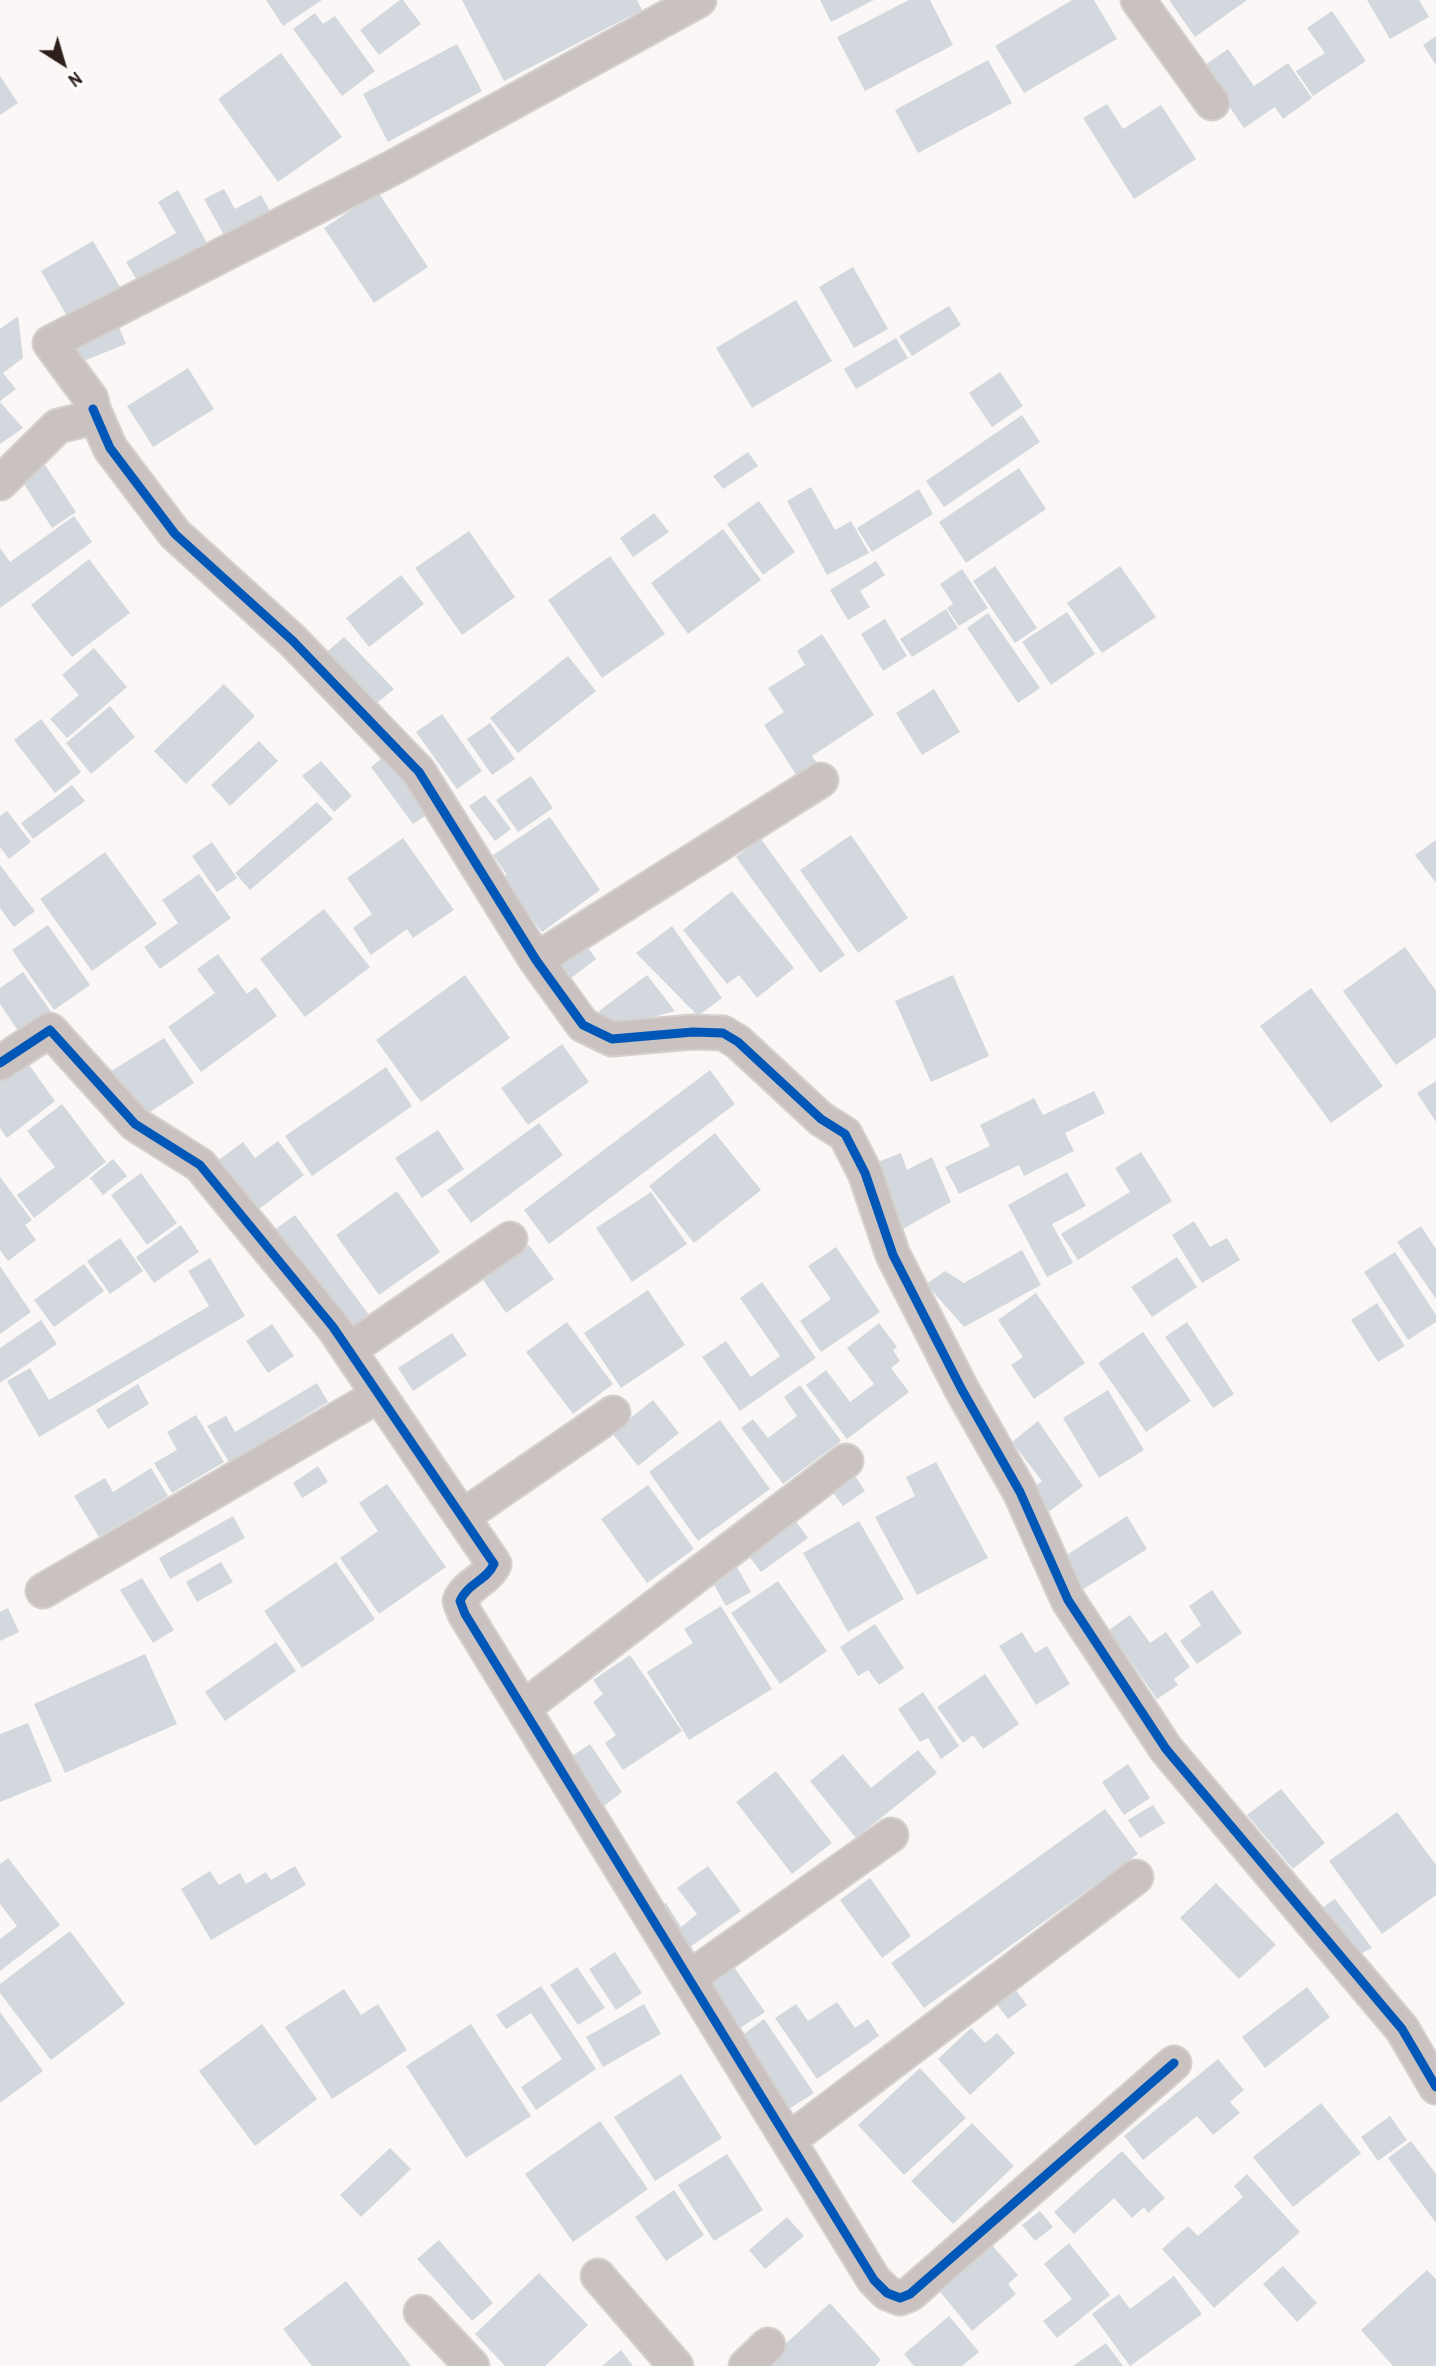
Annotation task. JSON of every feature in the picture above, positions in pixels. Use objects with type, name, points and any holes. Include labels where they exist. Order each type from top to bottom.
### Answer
[{"type":"street","points":[[699,0],[394,167],[50,343],[91,399],[110,448],[175,534],[293,641],[419,772],[536,960],[583,1025],[612,1039],[659,1033],[723,1033],[738,1042],[821,1119],[845,1134],[865,1173],[893,1255],[962,1390],[1020,1492],[1068,1600],[1166,1749],[1402,2029],[1436,2087]]},
{"type":"street","points":[[1138,0],[1212,103]]},
{"type":"street","points":[[0,483],[58,426],[83,420],[93,409]]},
{"type":"street","points":[[536,960],[821,780]]},
{"type":"street","points":[[0,1063],[50,1030],[135,1124],[200,1165],[349,1350],[494,1564],[491,1571],[464,1591],[460,1601],[874,2280],[887,2293],[900,2298],[910,2294],[1174,2063]]},
{"type":"street","points":[[349,1350],[510,1239]]},
{"type":"street","points":[[43,1591],[379,1395]]},
{"type":"street","points":[[462,1517],[612,1413]]},
{"type":"street","points":[[523,1708],[845,1461]]},
{"type":"street","points":[[689,1978],[891,1835]]},
{"type":"street","points":[[789,2140],[1136,1877]]},
{"type":"street","points":[[598,2276],[676,2366]]},
{"type":"street","points":[[421,2312],[472,2366]]},
{"type":"building","points":[[266,0],[322,0],[283,26]]},
{"type":"building","points":[[403,0],[421,24],[379,55],[360,30]]},
{"type":"building","points":[[462,0],[637,0],[642,10],[504,81]]},
{"type":"building","points":[[820,0],[874,0],[831,22]]},
{"type":"building","points":[[909,0],[930,0],[953,45],[865,91],[837,37]]},
{"type":"building","points":[[1072,0],[1094,0],[1117,39],[1024,93],[995,46]]},
{"type":"building","points":[[1169,0],[1247,0],[1195,37]]},
{"type":"building","points":[[1367,0],[1419,0],[1429,17],[1390,39]]},
{"type":"building","points":[[1332,11],[1366,61],[1313,96],[1296,71],[1325,53],[1307,28]]},
{"type":"building","points":[[315,13],[323,24],[335,16],[375,71],[342,96],[293,29]]},
{"type":"building","points":[[1436,36],[1436,65],[1423,45]]},
{"type":"building","points":[[457,44],[482,91],[388,142],[363,94]]},
{"type":"building","points":[[1228,49],[1254,86],[1288,63],[1312,98],[1283,119],[1275,107],[1244,128],[1202,67]]},
{"type":"building","points":[[281,53],[342,137],[278,182],[218,99]]},
{"type":"building","points":[[988,60],[1012,103],[918,153],[895,110]]},
{"type":"building","points":[[0,76],[18,103],[0,115]]},
{"type":"building","points":[[1107,104],[1123,129],[1161,105],[1196,159],[1134,199],[1083,118]]},
{"type":"building","points":[[224,189],[235,209],[261,195],[273,216],[228,242],[204,199]]},
{"type":"building","points":[[178,190],[207,243],[138,282],[126,262],[176,233],[158,202]]},
{"type":"building","points":[[378,192],[428,267],[374,303],[324,228]]},
{"type":"building","points":[[93,241],[123,292],[71,323],[41,271]]},
{"type":"building","points":[[853,267],[888,329],[854,348],[819,287]]},
{"type":"building","points":[[796,300],[832,361],[752,408],[716,348]]},
{"type":"building","points":[[949,306],[961,325],[912,356],[899,336]]},
{"type":"building","points":[[18,316],[23,358],[3,373],[16,389],[0,401],[0,329]]},
{"type":"building","points":[[115,317],[126,344],[81,362],[71,334]]},
{"type":"building","points":[[896,338],[908,358],[856,389],[844,369]]},
{"type":"building","points":[[188,368],[214,409],[153,447],[127,406]]},
{"type":"building","points":[[1000,372],[1023,406],[992,427],[969,393]]},
{"type":"building","points":[[0,402],[23,428],[0,444]]},
{"type":"building","points":[[1022,415],[1040,442],[944,507],[926,481]]},
{"type":"building","points":[[748,452],[758,466],[723,489],[713,476]]},
{"type":"building","points":[[45,465],[76,512],[52,528],[22,481]]},
{"type":"building","points":[[1019,468],[1046,509],[966,563],[939,522]]},
{"type":"building","points":[[811,487],[835,530],[851,521],[869,553],[827,575],[787,501]]},
{"type":"building","points":[[919,489],[933,514],[872,552],[857,528]]},
{"type":"building","points":[[759,501],[795,552],[763,575],[727,524]]},
{"type":"building","points":[[654,513],[669,532],[633,557],[620,538]]},
{"type":"building","points":[[74,516],[92,542],[0,608],[0,548],[10,562]]},
{"type":"building","points":[[723,529],[761,580],[688,634],[651,583]]},
{"type":"building","points":[[469,531],[515,597],[462,635],[415,568]]},
{"type":"building","points":[[610,556],[665,634],[602,678],[548,600]]},
{"type":"building","points":[[89,559],[130,613],[72,657],[31,605]]},
{"type":"building","points":[[876,561],[885,575],[860,591],[870,607],[848,620],[830,590]]},
{"type":"building","points":[[995,566],[1037,628],[1015,643],[973,581]]},
{"type":"building","points":[[1120,566],[1156,617],[1102,653],[1067,603]]},
{"type":"building","points":[[962,569],[988,608],[959,626],[947,608],[953,604],[940,584]]},
{"type":"building","points":[[401,575],[424,604],[369,647],[346,618]]},
{"type":"building","points":[[946,609],[958,628],[912,657],[900,639]]},
{"type":"building","points":[[1067,612],[1095,654],[1051,685],[1022,642]]},
{"type":"building","points":[[988,613],[1040,688],[1018,703],[967,628]]},
{"type":"building","points":[[885,619],[907,656],[883,671],[861,634]]},
{"type":"building","points":[[822,634],[874,715],[812,756],[817,763],[797,776],[764,725],[784,712],[768,688],[805,665],[797,651]]},
{"type":"building","points":[[344,637],[394,689],[371,708],[322,656]]},
{"type":"building","points":[[94,648],[127,687],[67,738],[50,719],[79,695],[62,675]]},
{"type":"building","points":[[568,656],[596,691],[518,753],[490,718]]},
{"type":"building","points":[[224,684],[255,716],[186,784],[154,751]]},
{"type":"building","points":[[934,689],[960,732],[922,755],[896,713]]},
{"type":"building","points":[[110,706],[135,737],[91,774],[66,743]]},
{"type":"building","points":[[442,714],[482,771],[457,789],[416,732]]},
{"type":"building","points":[[41,719],[81,772],[55,793],[14,740]]},
{"type":"building","points":[[490,723],[515,759],[492,775],[467,739]]},
{"type":"building","points":[[259,741],[278,761],[230,806],[211,785]]},
{"type":"building","points":[[392,750],[434,810],[413,824],[371,767]]},
{"type":"building","points":[[321,761],[352,796],[334,812],[302,776]]},
{"type":"building","points":[[531,776],[553,808],[518,832],[496,800]]},
{"type":"building","points":[[72,785],[85,801],[33,839],[21,823]]},
{"type":"building","points":[[485,795],[511,829],[495,841],[469,806]]},
{"type":"building","points":[[317,802],[333,819],[250,890],[235,873]]},
{"type":"building","points":[[7,811],[31,842],[9,859],[0,847],[0,816]]},
{"type":"building","points":[[550,817],[600,890],[542,932],[501,878],[507,875],[493,855]]},
{"type":"building","points":[[851,835],[908,918],[858,953],[800,870]]},
{"type":"building","points":[[403,838],[454,910],[413,938],[407,929],[371,955],[353,928],[372,914],[347,878]]},
{"type":"building","points":[[761,839],[845,955],[820,973],[736,857]]},
{"type":"building","points":[[1436,840],[1436,883],[1415,855]]},
{"type":"building","points":[[212,842],[237,878],[217,892],[192,856]]},
{"type":"building","points":[[105,852],[157,924],[92,971],[40,899]]},
{"type":"building","points":[[0,865],[35,911],[14,927],[0,908]]},
{"type":"building","points":[[199,874],[231,918],[160,969],[144,947],[178,923],[162,900]]},
{"type":"building","points":[[732,891],[794,968],[757,998],[739,975],[727,984],[683,930]]},
{"type":"building","points":[[324,909],[370,967],[305,1017],[260,959]]},
{"type":"building","points":[[48,925],[90,985],[54,1010],[12,950]]},
{"type":"building","points":[[672,926],[722,998],[698,1016],[636,953]]},
{"type":"building","points":[[584,942],[596,959],[562,985],[550,967]]},
{"type":"building","points":[[1405,947],[1436,991],[1436,1037],[1396,1065],[1343,991]]},
{"type":"building","points":[[218,954],[247,994],[256,987],[277,1016],[201,1072],[168,1027],[215,993],[197,969]]},
{"type":"building","points":[[23,972],[52,1013],[21,1035],[0,1004],[0,988]]},
{"type":"building","points":[[465,975],[510,1038],[421,1102],[376,1040]]},
{"type":"building","points":[[647,975],[675,1011],[614,1028],[599,1011]]},
{"type":"building","points":[[953,975],[989,1056],[931,1082],[895,1001]]},
{"type":"building","points":[[1311,988],[1383,1086],[1331,1123],[1260,1026]]},
{"type":"building","points":[[164,1038],[194,1083],[144,1116],[110,1072]]},
{"type":"building","points":[[562,1044],[589,1082],[528,1125],[501,1088]]},
{"type":"building","points":[[22,1055],[55,1101],[7,1138],[0,1128],[0,1071]]},
{"type":"building","points":[[386,1067],[412,1106],[312,1176],[285,1136]]},
{"type":"building","points":[[710,1070],[735,1104],[549,1244],[524,1210]]},
{"type":"building","points":[[1436,1081],[1436,1122],[1417,1093]]},
{"type":"building","points":[[1094,1091],[1105,1113],[1065,1133],[1074,1151],[1024,1176],[1019,1165],[959,1194],[945,1167],[990,1146],[980,1125],[1034,1098],[1043,1115]]},
{"type":"building","points":[[62,1104],[106,1162],[34,1218],[17,1195],[55,1167],[27,1131]]},
{"type":"building","points":[[539,1123],[563,1155],[471,1223],[447,1190]]},
{"type":"building","points":[[438,1130],[464,1169],[422,1198],[395,1158]]},
{"type":"building","points":[[715,1133],[761,1190],[694,1243],[649,1186]]},
{"type":"building","points":[[278,1141],[304,1175],[251,1215],[212,1165],[243,1142],[255,1158]]},
{"type":"building","points":[[1141,1152],[1172,1201],[1078,1260],[1061,1234],[1130,1192],[1115,1168]]},
{"type":"building","points":[[901,1153],[907,1170],[932,1157],[951,1202],[899,1231],[875,1163]]},
{"type":"building","points":[[113,1159],[127,1176],[103,1195],[90,1178]]},
{"type":"building","points":[[1067,1172],[1086,1206],[1052,1224],[1073,1263],[1047,1277],[1008,1205]]},
{"type":"building","points":[[141,1173],[177,1223],[147,1245],[111,1195]]},
{"type":"building","points":[[0,1177],[32,1220],[25,1225],[36,1240],[8,1261],[0,1250]]},
{"type":"building","points":[[397,1191],[440,1252],[379,1295],[336,1235]]},
{"type":"building","points":[[651,1192],[687,1244],[632,1282],[596,1228]]},
{"type":"building","points":[[295,1215],[372,1319],[351,1334],[273,1231]]},
{"type":"building","points":[[1194,1221],[1210,1247],[1227,1238],[1240,1260],[1202,1283],[1172,1235]]},
{"type":"building","points":[[181,1225],[199,1252],[154,1283],[136,1257]]},
{"type":"building","points":[[1421,1226],[1436,1249],[1436,1299],[1397,1242]]},
{"type":"building","points":[[120,1238],[143,1271],[110,1294],[87,1261]]},
{"type":"building","points":[[529,1245],[554,1279],[506,1313],[483,1280]]},
{"type":"building","points":[[836,1247],[880,1312],[821,1352],[800,1321],[831,1299],[808,1266]]},
{"type":"building","points":[[1022,1250],[1041,1285],[964,1327],[926,1284],[945,1271],[964,1283]]},
{"type":"building","points":[[1395,1252],[1436,1315],[1436,1322],[1408,1340],[1364,1272]]},
{"type":"building","points":[[1177,1257],[1197,1287],[1152,1317],[1131,1287]]},
{"type":"building","points":[[210,1258],[245,1316],[39,1437],[7,1381],[30,1368],[49,1400],[209,1306],[188,1271]]},
{"type":"building","points":[[84,1264],[104,1291],[54,1327],[34,1300]]},
{"type":"building","points":[[0,1266],[31,1312],[0,1334]]},
{"type":"building","points":[[762,1282],[816,1358],[740,1411],[702,1357],[726,1341],[751,1377],[780,1356],[740,1298]]},
{"type":"building","points":[[648,1290],[685,1345],[621,1388],[584,1333]]},
{"type":"building","points":[[1036,1293],[1085,1363],[1034,1399],[1011,1365],[1023,1357],[998,1320]]},
{"type":"building","points":[[1377,1303],[1405,1346],[1378,1362],[1351,1320]]},
{"type":"building","points":[[41,1320],[57,1344],[0,1383],[0,1348]]},
{"type":"building","points":[[567,1322],[613,1384],[573,1414],[526,1352]]},
{"type":"building","points":[[1187,1322],[1234,1394],[1213,1408],[1165,1337]]},
{"type":"building","points":[[879,1323],[897,1347],[893,1350],[900,1361],[891,1368],[909,1392],[847,1439],[806,1385],[826,1370],[850,1402],[874,1384],[847,1348]]},
{"type":"building","points":[[272,1324],[294,1356],[268,1373],[246,1341]]},
{"type":"building","points":[[1143,1332],[1191,1401],[1146,1432],[1098,1363]]},
{"type":"building","points":[[452,1333],[467,1355],[413,1391],[398,1368]]},
{"type":"building","points":[[317,1383],[328,1402],[229,1462],[207,1426],[226,1416],[235,1432]]},
{"type":"building","points":[[138,1384],[149,1404],[108,1429],[96,1410]]},
{"type":"building","points":[[800,1385],[841,1441],[783,1484],[741,1428],[753,1419],[768,1438],[797,1416],[784,1397]]},
{"type":"building","points":[[1108,1390],[1144,1450],[1099,1478],[1063,1418]]},
{"type":"building","points":[[653,1400],[679,1433],[638,1466],[612,1433]]},
{"type":"building","points":[[196,1415],[224,1462],[172,1493],[154,1463],[177,1450],[167,1432]]},
{"type":"building","points":[[720,1420],[770,1489],[698,1541],[649,1472]]},
{"type":"building","points":[[1038,1421],[1083,1486],[1047,1513],[1032,1489],[1042,1481],[1012,1442]]},
{"type":"building","points":[[936,1462],[988,1558],[917,1595],[875,1517],[915,1496],[906,1477]]},
{"type":"building","points":[[318,1466],[328,1482],[302,1498],[293,1483]]},
{"type":"building","points":[[151,1468],[168,1496],[99,1537],[74,1496],[105,1478],[113,1492]]},
{"type":"building","points":[[854,1474],[865,1491],[843,1506],[831,1490]]},
{"type":"building","points":[[387,1484],[446,1567],[379,1614],[340,1558],[378,1531],[359,1503]]},
{"type":"building","points":[[648,1485],[694,1549],[647,1583],[601,1519]]},
{"type":"building","points":[[233,1516],[245,1538],[170,1579],[159,1558]]},
{"type":"building","points":[[1127,1516],[1147,1549],[1082,1590],[1062,1558]]},
{"type":"building","points":[[795,1520],[808,1538],[761,1572],[748,1555]]},
{"type":"building","points":[[859,1521],[904,1599],[848,1632],[803,1553]]},
{"type":"building","points":[[733,1560],[751,1592],[726,1606],[708,1574]]},
{"type":"building","points":[[221,1562],[233,1582],[197,1602],[186,1582]]},
{"type":"building","points":[[336,1562],[375,1619],[302,1668],[264,1611]]},
{"type":"building","points":[[142,1578],[174,1630],[153,1643],[120,1590]]},
{"type":"building","points":[[778,1581],[827,1651],[780,1684],[731,1613]]},
{"type":"building","points":[[1212,1590],[1242,1633],[1197,1664],[1180,1641],[1201,1625],[1189,1606]]},
{"type":"building","points":[[721,1606],[772,1689],[689,1740],[647,1672],[693,1643],[684,1629]]},
{"type":"building","points":[[8,1608],[19,1632],[0,1641],[0,1612]]},
{"type":"building","points":[[1130,1615],[1150,1643],[1166,1632],[1190,1667],[1174,1679],[1178,1685],[1157,1699],[1109,1630]]},
{"type":"building","points":[[875,1624],[904,1668],[879,1685],[868,1670],[858,1676],[840,1647]]},
{"type":"building","points":[[1022,1632],[1035,1653],[1047,1646],[1070,1684],[1036,1705],[999,1646]]},
{"type":"building","points":[[276,1642],[296,1671],[225,1721],[205,1692]]},
{"type":"building","points":[[145,1654],[177,1724],[65,1773],[34,1704]]},
{"type":"building","points":[[630,1655],[682,1731],[623,1770],[605,1743],[616,1735],[593,1702],[603,1694],[593,1680]]},
{"type":"building","points":[[985,1674],[1019,1724],[983,1749],[973,1735],[963,1743],[937,1707]]},
{"type":"building","points":[[923,1692],[959,1746],[941,1759],[928,1738],[920,1742],[898,1709]]},
{"type":"building","points":[[28,1723],[52,1781],[0,1802],[0,1734]]},
{"type":"building","points":[[590,1744],[622,1792],[600,1809],[566,1760]]},
{"type":"building","points":[[918,1750],[937,1773],[856,1838],[810,1781],[843,1754],[871,1788]]},
{"type":"building","points":[[1128,1764],[1150,1798],[1124,1815],[1102,1782]]},
{"type":"building","points":[[776,1771],[832,1843],[792,1874],[736,1802]]},
{"type":"building","points":[[1281,1789],[1325,1843],[1293,1869],[1247,1815]]},
{"type":"building","points":[[1153,1805],[1165,1823],[1140,1838],[1128,1820]]},
{"type":"building","points":[[1105,1809],[1138,1854],[924,2008],[891,1963]]},
{"type":"building","points":[[1397,1812],[1436,1865],[1436,1895],[1382,1934],[1329,1861]]},
{"type":"building","points":[[8,1858],[60,1925],[0,1971],[0,1939],[17,1926],[0,1904],[0,1864]]},
{"type":"building","points":[[295,1866],[306,1885],[211,1940],[181,1889],[210,1871],[219,1885],[240,1873],[246,1884],[266,1872],[271,1880]]},
{"type":"building","points":[[708,1866],[741,1911],[683,1952],[656,1911],[666,1903],[681,1927],[697,1914],[677,1888]]},
{"type":"building","points":[[870,1878],[911,1936],[882,1958],[840,1900]]},
{"type":"building","points":[[1216,1883],[1276,1945],[1239,1979],[1180,1918]]},
{"type":"building","points":[[1335,1899],[1372,1948],[1356,1956],[1319,1910]]},
{"type":"building","points":[[70,1931],[125,2004],[51,2060],[0,1993],[0,1984]]},
{"type":"building","points":[[615,1952],[642,1993],[616,2010],[589,1969]]},
{"type":"building","points":[[732,1964],[765,2012],[732,2033],[705,1983]]},
{"type":"building","points":[[577,1967],[605,2008],[578,2025],[550,1985]]},
{"type":"building","points":[[541,1986],[596,2069],[536,2110],[521,2087],[562,2059],[531,2013],[506,2029],[496,2015]]},
{"type":"building","points":[[1307,1987],[1330,2017],[1265,2068],[1242,2037]]},
{"type":"building","points":[[344,1989],[361,2015],[378,2004],[407,2050],[332,2099],[285,2027]]},
{"type":"building","points":[[1015,1989],[1027,2005],[1008,2019],[996,2003]]},
{"type":"building","points":[[837,2002],[855,2028],[868,2019],[879,2036],[817,2079],[775,2018],[796,2004],[808,2021]]},
{"type":"building","points":[[644,2004],[661,2034],[603,2067],[586,2037]]},
{"type":"building","points":[[0,2012],[43,2071],[0,2103]]},
{"type":"building","points":[[764,2019],[814,2093],[781,2114],[737,2039]]},
{"type":"building","points":[[262,2024],[317,2099],[255,2146],[199,2071]]},
{"type":"building","points":[[471,2024],[531,2116],[466,2158],[406,2066]]},
{"type":"building","points":[[971,2028],[985,2043],[997,2033],[1015,2053],[970,2095],[938,2059]]},
{"type":"building","points":[[1218,2059],[1244,2090],[1230,2102],[1240,2113],[1213,2135],[1197,2116],[1143,2160],[1124,2136]]},
{"type":"building","points":[[920,2068],[966,2118],[904,2175],[858,2125]]},
{"type":"building","points":[[681,2074],[722,2138],[655,2181],[614,2117]]},
{"type":"building","points":[[1321,2103],[1361,2153],[1293,2207],[1253,2157]]},
{"type":"building","points":[[1390,2116],[1407,2140],[1378,2161],[1361,2137]]},
{"type":"building","points":[[600,2121],[648,2189],[573,2242],[525,2174]]},
{"type":"building","points":[[972,2123],[1014,2166],[953,2224],[911,2181]]},
{"type":"building","points":[[1411,2141],[1436,2174],[1436,2223],[1388,2158]]},
{"type":"building","points":[[390,2148],[411,2169],[361,2217],[340,2195]]},
{"type":"building","points":[[1122,2151],[1165,2198],[1148,2213],[1144,2207],[1132,2218],[1114,2198],[1074,2234],[1054,2212]]},
{"type":"building","points":[[727,2154],[763,2210],[714,2241],[678,2185]]},
{"type":"building","points":[[1247,2174],[1300,2232],[1214,2308],[1162,2249],[1188,2226],[1198,2236],[1243,2197],[1234,2186]]},
{"type":"building","points":[[674,2190],[704,2235],[666,2261],[635,2217]]},
{"type":"building","points":[[1040,2211],[1053,2227],[1035,2241],[1022,2225]]},
{"type":"building","points":[[787,2217],[804,2236],[765,2269],[749,2250]]},
{"type":"building","points":[[439,2240],[493,2303],[472,2321],[417,2259]]},
{"type":"building","points":[[1069,2243],[1110,2295],[1057,2338],[1043,2321],[1072,2299],[1044,2264]]},
{"type":"building","points":[[991,2244],[1018,2275],[1008,2284],[1016,2294],[972,2331],[938,2289]]},
{"type":"building","points":[[1283,2266],[1317,2303],[1297,2322],[1263,2284]]},
{"type":"building","points":[[1427,2270],[1436,2279],[1436,2366],[1393,2366],[1361,2330]]},
{"type":"building","points":[[539,2273],[588,2325],[545,2366],[505,2366],[475,2334]]},
{"type":"building","points":[[1174,2276],[1202,2314],[1130,2366],[1092,2314],[1119,2294],[1130,2309]]},
{"type":"building","points":[[346,2281],[411,2366],[312,2366],[283,2329]]},
{"type":"building","points":[[830,2303],[881,2360],[875,2366],[771,2366],[767,2361]]},
{"type":"building","points":[[949,2316],[979,2352],[962,2366],[914,2366],[904,2354]]},
{"type":"building","points":[[1106,2343],[1123,2366],[1073,2366]]},
{"type":"building","points":[[621,2350],[633,2366],[602,2366]]},
{"type":"cycle path","points":[[93,409],[110,448],[175,534],[293,641],[419,772],[536,960],[583,1025],[612,1039],[693,1032],[723,1033],[738,1042],[821,1119],[845,1134],[865,1173],[893,1255],[962,1390],[1020,1492],[1068,1600],[1166,1749],[1402,2029],[1436,2087]]},
{"type":"cycle path","points":[[0,1063],[50,1030],[135,1124],[200,1165],[333,1327],[494,1564],[487,1574],[463,1595],[460,1601],[465,1614],[874,2280],[887,2293],[900,2298],[910,2294],[1174,2063]]}]
